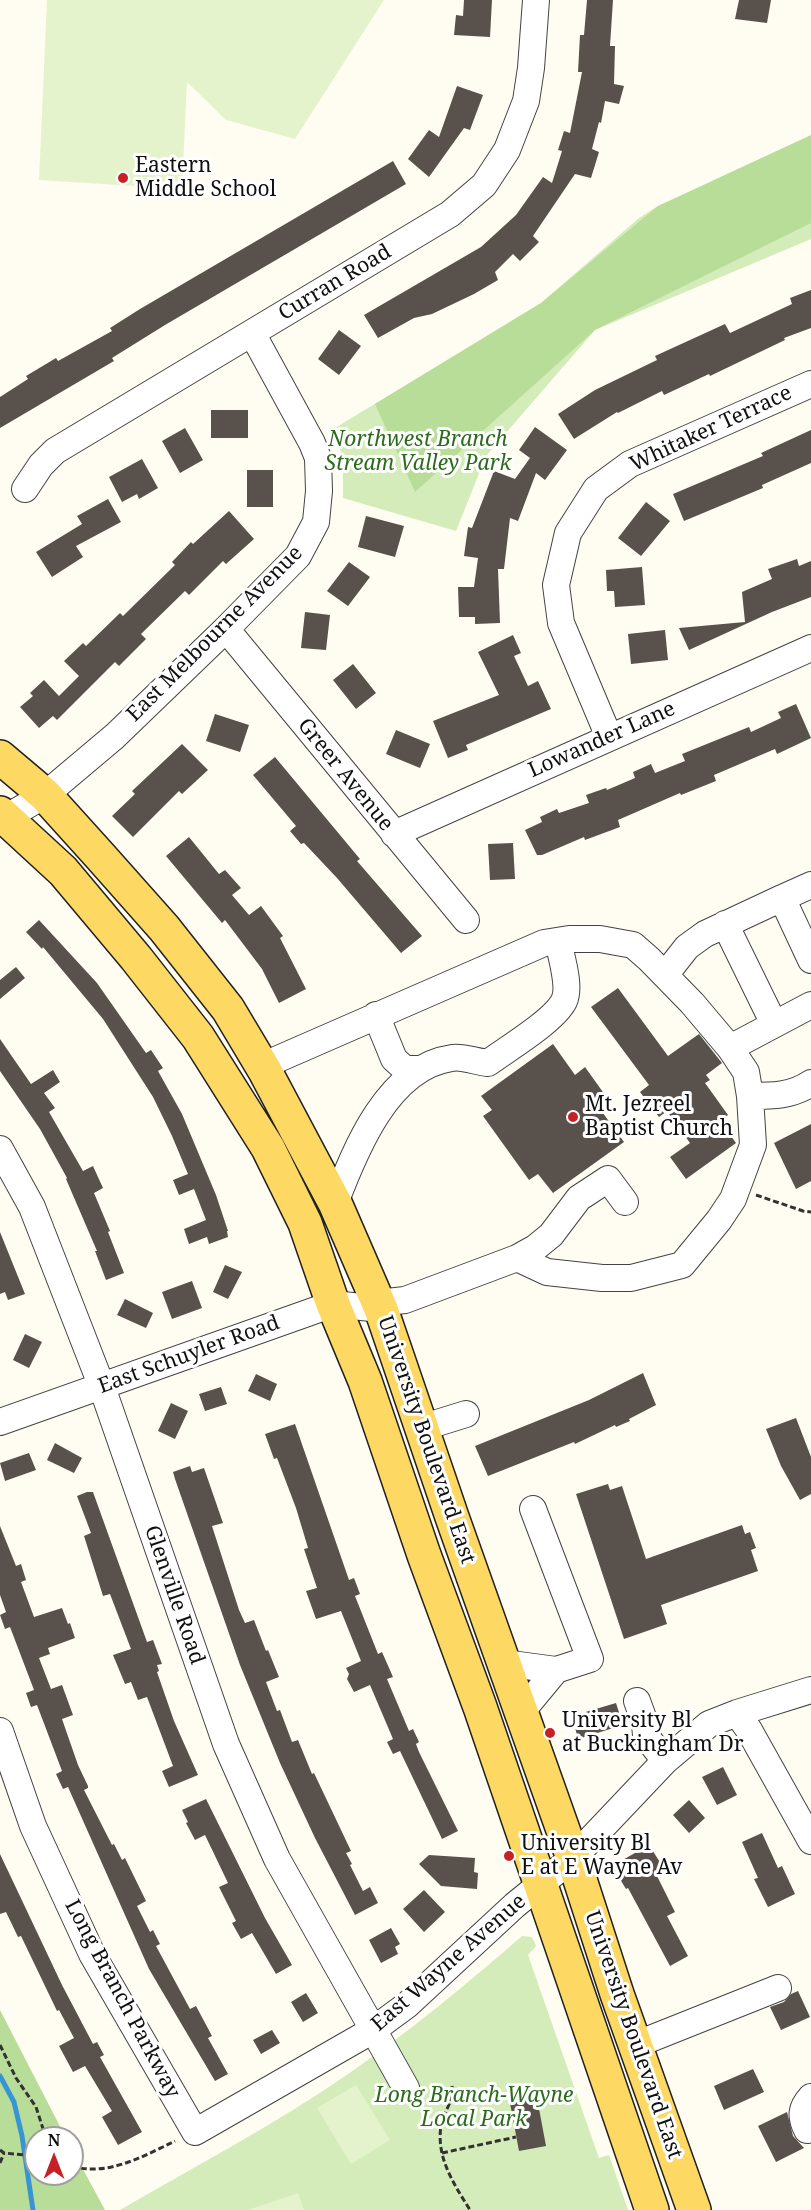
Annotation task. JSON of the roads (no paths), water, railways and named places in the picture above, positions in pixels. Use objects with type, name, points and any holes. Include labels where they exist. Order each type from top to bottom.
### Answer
[{"type":"main road","name":"University Boulevard East","points":[[0,757],[45,795],[164,928],[228,1009],[262,1066],[335,1203],[379,1306],[694,2210]]},
{"type":"main road","name":"University Boulevard East","points":[[2,817],[63,871],[198,1037],[268,1148],[305,1223],[333,1304],[365,1381],[424,1555],[480,1707],[652,2210]]},
{"type":"street","name":"Curran Road","points":[[25,489],[41,465],[55,452],[450,214],[484,185],[507,150],[526,101],[536,0]]},
{"type":"street","name":"East Melbourne Avenue","points":[[2,817],[45,795],[115,736],[298,556],[316,522],[319,491],[318,458],[252,333]]},
{"type":"street","name":"Whitaker Terrace","points":[[609,737],[561,623],[556,585],[568,533],[597,489],[630,464],[811,384]]},
{"type":"street","name":"Greer Avenue","points":[[226,629],[466,920]]},
{"type":"street","name":"Lowander Lane","points":[[394,834],[811,648]]},
{"type":"street","points":[[664,975],[687,947],[705,934],[811,885]]},
{"type":"street","points":[[782,898],[811,960]]},
{"type":"street","points":[[725,924],[774,1024]]},
{"type":"street","points":[[262,1066],[544,943],[600,939],[633,945],[664,975],[729,1048],[746,1072],[753,1145],[737,1189],[719,1220],[682,1265],[664,1272],[631,1278],[602,1278],[547,1272],[517,1258]]},
{"type":"street","points":[[376,1016],[394,1059],[405,1069],[419,1069],[454,1057],[488,1063],[553,1016],[565,999],[566,980],[558,941]]},
{"type":"street","points":[[729,1048],[811,1005]]},
{"type":"street","points":[[335,1203],[356,1148],[400,1084],[419,1069]]},
{"type":"street","points":[[750,1095],[777,1096],[801,1090],[811,1083]]},
{"type":"street","name":"Glenville Road","points":[[0,1149],[32,1207],[102,1387],[226,1744],[277,1859],[406,2088]]},
{"type":"street","name":"East Schuyler Road","points":[[0,1422],[333,1304],[379,1306],[405,1300],[517,1258],[551,1235],[579,1197],[608,1179],[625,1202]]},
{"type":"street","points":[[421,1428],[466,1414]]},
{"type":"street","points":[[504,1663],[556,1670],[590,1659],[533,1509]]},
{"type":"street","points":[[522,1711],[556,1670]]},
{"type":"street","name":"East Wayne Avenue","points":[[195,2132],[373,2030],[407,2005],[515,1905],[573,1858],[665,1761],[709,1724],[811,1690]]},
{"type":"street","points":[[638,1701],[645,1723],[646,1736],[665,1761]]},
{"type":"street","points":[[737,1713],[749,1730],[811,1841]]},
{"type":"street","name":"Long Branch Parkway","points":[[0,1731],[33,1826],[92,1954],[195,2132]]},
{"type":"street","points":[[635,2045],[778,1988]]},
{"type":"street","points":[[807,2130],[802,2119],[803,2106],[811,2097]]},
{"type":"waterway","points":[[0,2076],[14,2102],[22,2136],[33,2210]]},
{"type":"place","name":"Eastern Middle School","points":[[123,178]]},
{"type":"place","name":"Mt. Jezreel Baptist Church","points":[[573,1117]]},
{"type":"place","name":"University Bl at Buckingham Dr","points":[[550,1733]]},
{"type":"place","name":"University Bl E at E Wayne Av","points":[[509,1856]]},
{"type":"park label","name":"Northwest Branch Stream Valley Park","points":[[418,452]]},
{"type":"park label","name":"Long Branch-Wayne Local Park","points":[[474,2108]]}]
